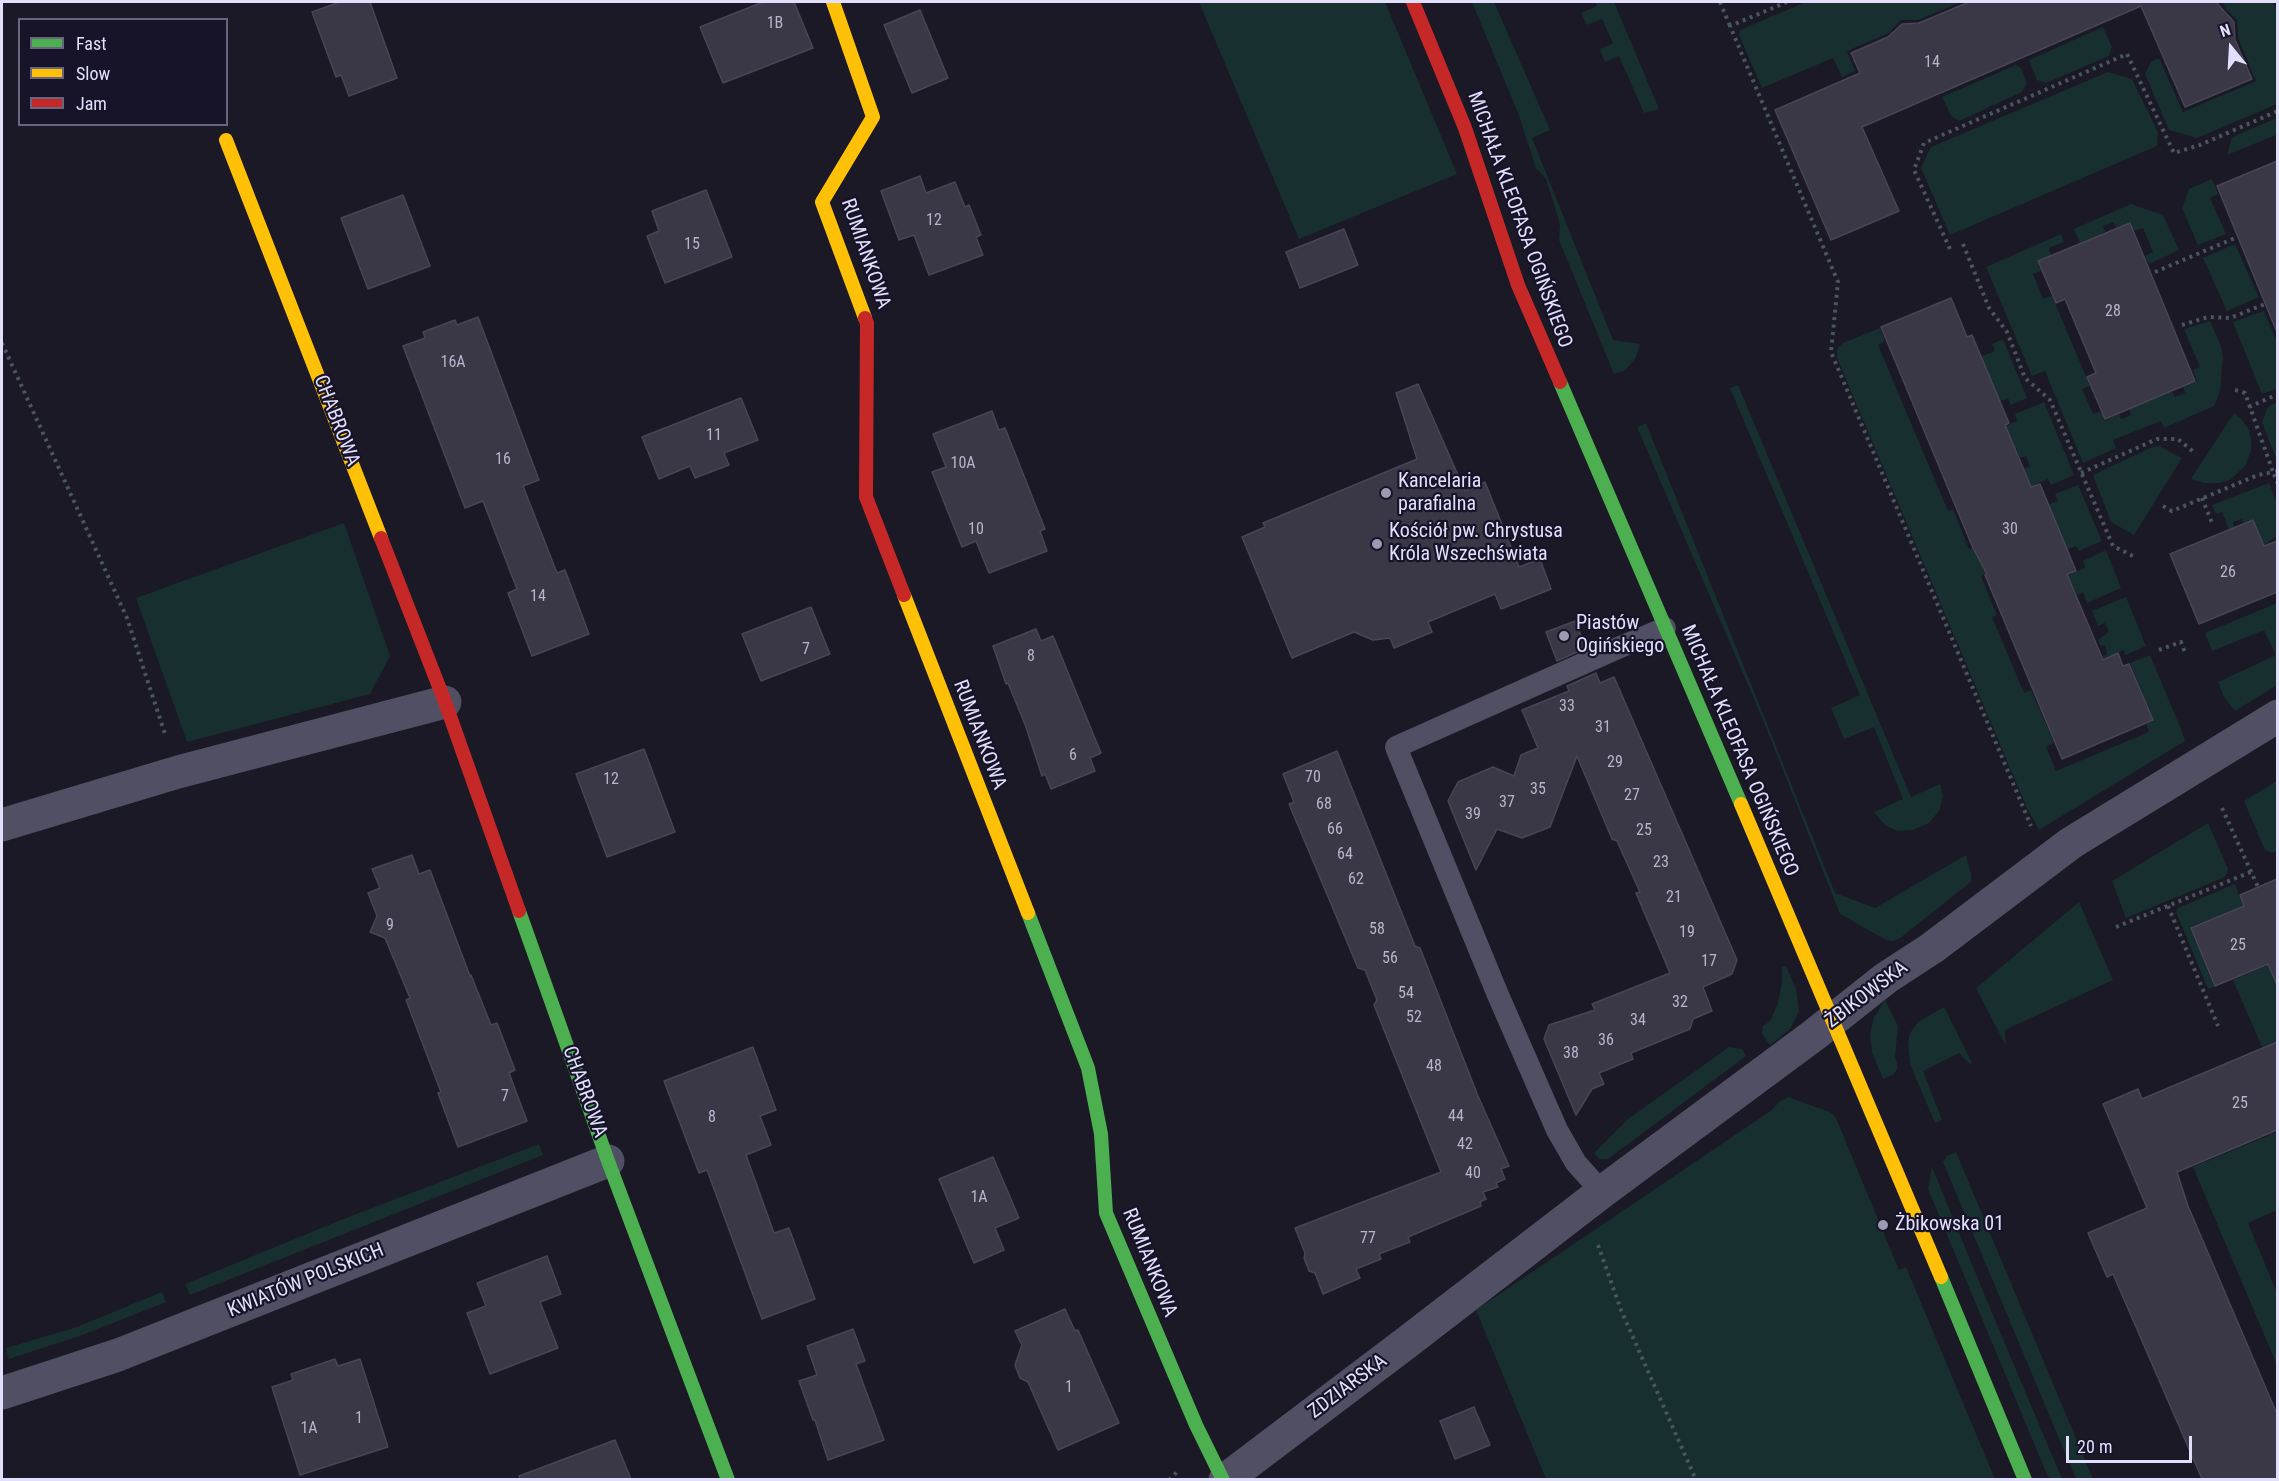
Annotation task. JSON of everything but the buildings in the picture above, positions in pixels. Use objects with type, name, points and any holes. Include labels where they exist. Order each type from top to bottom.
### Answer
[{"type":"street","name":"RUMIANKOWA","points":[[833,2],[873,117],[822,202],[867,323],[866,497],[1088,1068],[1101,1134],[1106,1214],[1196,1425],[1224,1479]]},
{"type":"street","name":"MICHAŁA KLEOFASA OGIŃSKIEGO","points":[[1413,2],[1465,128],[1518,285],[1834,1020],[2025,1479]]},
{"type":"street","name":"CHABROWA","points":[[226,140],[445,702],[608,1161],[728,1479]]},
{"type":"street","points":[[2,825],[178,771],[445,702]]},
{"type":"street","name":"ŻBIKOWSKA","points":[[1469,1294],[1834,1020],[1886,978],[1932,948],[2071,843],[2277,716]]},
{"type":"street","name":"KWIATÓW POLSKICH","points":[[2,1393],[118,1355],[608,1161]]},
{"type":"street","name":"ZDZIARSKA","points":[[1224,1479],[1469,1294]]},
{"type":"lane","points":[[1602,1192],[1576,1163],[1557,1130],[1498,995],[1396,747],[1665,628]]},
{"type":"path","points":[[1720,2],[1838,282],[1831,351],[2027,819]]},
{"type":"path","points":[[1730,26],[1787,2]]},
{"type":"path","points":[[1950,249],[1914,170],[1924,143],[2127,54],[2174,153],[2200,145],[2277,111]]},
{"type":"path","points":[[2155,272],[2235,238]]},
{"type":"path","points":[[1963,244],[1989,308],[2007,332],[2025,378],[2050,400],[2113,546],[2135,557]]},
{"type":"path","points":[[2182,325],[2208,317],[2230,318],[2265,304]]},
{"type":"path","points":[[2,343],[126,618],[178,771]]},
{"type":"path","points":[[2232,389],[2245,393],[2275,471],[2277,482]]},
{"type":"path","points":[[2249,408],[2277,394]]},
{"type":"path","points":[[2080,473],[2157,439],[2178,439],[2196,454]]},
{"type":"path","points":[[2163,506],[2172,511],[2258,475],[2275,471]]},
{"type":"path","points":[[2202,498],[2212,523]]},
{"type":"path","points":[[2159,650],[2181,642],[2186,655]]},
{"type":"path","points":[[2222,808],[2258,887]]},
{"type":"path","points":[[2116,927],[2251,872]]},
{"type":"path","points":[[2168,906],[2218,1026]]},
{"type":"path","points":[[1597,1243],[1621,1310],[1696,1479]]},
{"type":"green space","points":[[1199,2],[1385,2],[1457,174],[1299,239]]},
{"type":"green space","points":[[1472,2],[1494,2],[1550,130],[1532,138],[1613,340],[1640,344],[1636,357],[1624,371],[1614,374],[1559,240],[1560,224],[1546,179],[1536,168],[1518,113]]},
{"type":"green space","points":[[1595,2],[1614,2],[1659,109],[1644,113],[1619,56],[1605,62],[1600,49],[1613,43],[1602,19],[1587,25],[1581,13],[1597,6]]},
{"type":"green space","points":[[1806,2],[1961,2],[1918,20],[1901,20],[1889,33],[1847,51],[1855,71],[1842,77],[1833,58],[1762,88],[1739,35],[1740,30]]},
{"type":"green space","points":[[2222,2],[2273,2],[2278,12],[2277,104],[2197,138],[2169,130],[2145,74],[2151,62],[2159,58],[2183,112],[2256,81],[2238,38],[2237,20]]},
{"type":"green space","points":[[2103,27],[2112,47],[2109,56],[2046,83],[2037,80],[2029,60]]},
{"type":"green space","points":[[2016,65],[2021,68],[2027,84],[2022,92],[1959,121],[1951,116],[1942,97]]},
{"type":"green space","points":[[2108,72],[2132,79],[2158,132],[2157,146],[1950,235],[1921,168],[1931,147]]},
{"type":"green space","points":[[2277,118],[2277,138],[2276,135],[2227,155],[2232,137]]},
{"type":"green space","points":[[2212,179],[2218,194],[2210,198],[2226,234],[2198,245],[2182,208],[2189,189]]},
{"type":"green space","points":[[2131,204],[2163,215],[2179,250],[2149,264],[2145,256],[2153,252],[2143,228],[2134,231],[2130,222],[2116,228],[2113,222],[2103,226],[2105,232],[2080,243],[2074,229]]},
{"type":"green space","points":[[2061,234],[2064,242],[2049,248],[2051,255],[2037,261],[2041,271],[2033,274],[2043,299],[2052,296],[2090,386],[2082,389],[2093,414],[2101,411],[2105,421],[2119,414],[2121,419],[2131,415],[2129,409],[2172,392],[2175,397],[2185,393],[2183,387],[2197,381],[2193,370],[2200,367],[2184,329],[2210,321],[2221,346],[2223,357],[2220,391],[2214,406],[2164,428],[2161,421],[2113,440],[2116,448],[2083,463],[2045,371],[2032,376],[1986,267]]},
{"type":"green space","points":[[2235,244],[2259,297],[2227,311],[2203,258]]},
{"type":"green space","points":[[2264,311],[2277,342],[2278,388],[2262,394],[2233,322]]},
{"type":"green space","points":[[1880,328],[1885,341],[1878,345],[1948,511],[1953,509],[1969,549],[1977,546],[1988,572],[1981,576],[1997,615],[1992,617],[2024,693],[2031,690],[2054,743],[2046,747],[2056,771],[2149,732],[2146,724],[2154,721],[2130,663],[2150,655],[2185,741],[2039,830],[2027,808],[1837,358],[1837,348],[1843,343]]},
{"type":"green space","points":[[2003,339],[2027,398],[2011,405],[2008,398],[1991,405],[1972,360],[1995,351],[1992,344]]},
{"type":"green space","points":[[1738,385],[1911,797],[1940,784],[1943,797],[1939,811],[1929,823],[1913,830],[1898,831],[1891,828],[1885,825],[1874,812],[1903,799],[1874,727],[1844,739],[1831,708],[1860,695],[1730,388]]},
{"type":"green space","points":[[2044,402],[2074,475],[2051,485],[2048,479],[2031,486],[2023,469],[2030,466],[2026,456],[2020,458],[2016,448],[2010,450],[2001,428],[2017,421],[2015,414]]},
{"type":"green space","points":[[2277,402],[2277,461],[2262,422],[2268,407]]},
{"type":"green space","points":[[2234,413],[2249,430],[2251,439],[2251,451],[2245,466],[2230,480],[2220,483],[2204,483],[2191,479]]},
{"type":"green space","points":[[1646,423],[1835,893],[1875,908],[1966,855],[1971,882],[1900,938],[1893,941],[1886,940],[1840,914],[1764,722],[1637,427]]},
{"type":"green space","points":[[2159,446],[2182,458],[2134,535],[2111,522],[2093,475]]},
{"type":"green space","points":[[2269,483],[2277,503],[2277,536],[2264,545],[2253,519],[2243,523],[2242,519],[2233,522],[2234,527],[2229,529],[2222,512],[2216,514],[2212,505]]},
{"type":"green space","points":[[2078,485],[2102,541],[2079,551],[2076,546],[2059,553],[2046,505],[2058,501],[2055,494]]},
{"type":"green space","points":[[344,523],[390,656],[370,694],[187,742],[136,598]]},
{"type":"green space","points":[[2106,550],[2121,588],[2087,603],[2083,592],[2077,595],[2068,575],[2085,568],[2083,561]]},
{"type":"green space","points":[[2126,597],[2146,646],[2126,655],[2123,650],[2104,659],[2102,656],[2107,654],[2105,645],[2101,646],[2098,640],[2109,632],[2105,623],[2098,626],[2092,611]]},
{"type":"green space","points":[[2277,603],[2277,685],[2235,711],[2225,699],[2218,682],[2276,655],[2264,630],[2212,651],[2205,633]]},
{"type":"green space","points":[[2277,781],[2277,851],[2272,853],[2265,850],[2244,801]]},
{"type":"green space","points":[[2208,823],[2228,869],[2225,877],[2126,918],[2112,881]]},
{"type":"green space","points":[[2235,884],[2243,906],[2190,927],[2214,987],[2208,989],[2176,912],[2178,908]]},
{"type":"green space","points":[[2079,902],[2113,980],[2005,1030],[2006,1046],[1976,988]]},
{"type":"green space","points":[[2268,965],[2277,987],[2277,1041],[2262,1047],[2233,980]]},
{"type":"green space","points":[[1786,966],[1796,989],[1799,1011],[1790,1029],[1770,1045],[1762,1034],[1763,1026],[1770,1021],[1778,1003],[1782,967]]},
{"type":"green space","points":[[1885,1000],[1898,1026],[1895,1056],[1898,1067],[1894,1074],[1883,1079],[1872,1052],[1870,1034],[1874,1017]]},
{"type":"green space","points":[[1944,1007],[1972,1063],[1970,1064],[1959,1053],[1923,1071],[1942,1120],[1935,1123],[1910,1064],[1908,1043],[1910,1033],[1918,1022]]},
{"type":"green space","points":[[1729,1047],[1742,1049],[1746,1056],[1608,1159],[1599,1159],[1594,1153],[1628,1119]]},
{"type":"green space","points":[[1788,1097],[1830,1112],[1836,1118],[1899,1270],[1906,1267],[1995,1479],[1546,1479],[1476,1310]]},
{"type":"green space","points":[[2277,1132],[2277,1210],[2248,1223],[2277,1293],[2277,1365],[2193,1167]]},
{"type":"green space","points":[[539,1144],[543,1155],[190,1295],[185,1284],[341,1220]]},
{"type":"green space","points":[[1956,1152],[2093,1479],[2076,1479],[1943,1162],[1947,1156]]},
{"type":"green space","points":[[1932,1167],[2062,1479],[2048,1477],[1928,1189]]},
{"type":"green space","points":[[162,1292],[166,1302],[80,1336],[9,1359],[6,1348],[77,1327]]},
{"type":"traffic: fast","points":[[1560,382],[1741,804]]},
{"type":"traffic: fast","points":[[519,911],[608,1161],[728,1480]]},
{"type":"traffic: fast","points":[[1028,913],[1088,1068],[1101,1134],[1106,1213],[1196,1425],[1223,1480]]},
{"type":"traffic: fast","points":[[1941,1277],[2025,1480]]},
{"type":"traffic: slow","points":[[833,2],[873,117],[822,202],[865,318]]},
{"type":"traffic: slow","points":[[226,140],[381,538]]},
{"type":"traffic: slow","points":[[904,595],[1028,913]]},
{"type":"traffic: slow","points":[[1741,804],[1941,1277]]},
{"type":"traffic: jam","points":[[1413,2],[1465,128],[1518,285],[1560,382]]},
{"type":"traffic: jam","points":[[865,318],[867,323],[866,497],[904,595]]},
{"type":"traffic: jam","points":[[381,538],[445,702],[519,911]]},
{"type":"place","name":"Kancelaria parafialna","points":[[1386,493]]},
{"type":"place","name":"Kościół pw. Chrystusa Króla Wszechświata","points":[[1377,544]]},
{"type":"place","name":"Piastów Ogińskiego","points":[[1564,636]]},
{"type":"place","name":"Żbikowska 01","points":[[1883,1225]]}]
